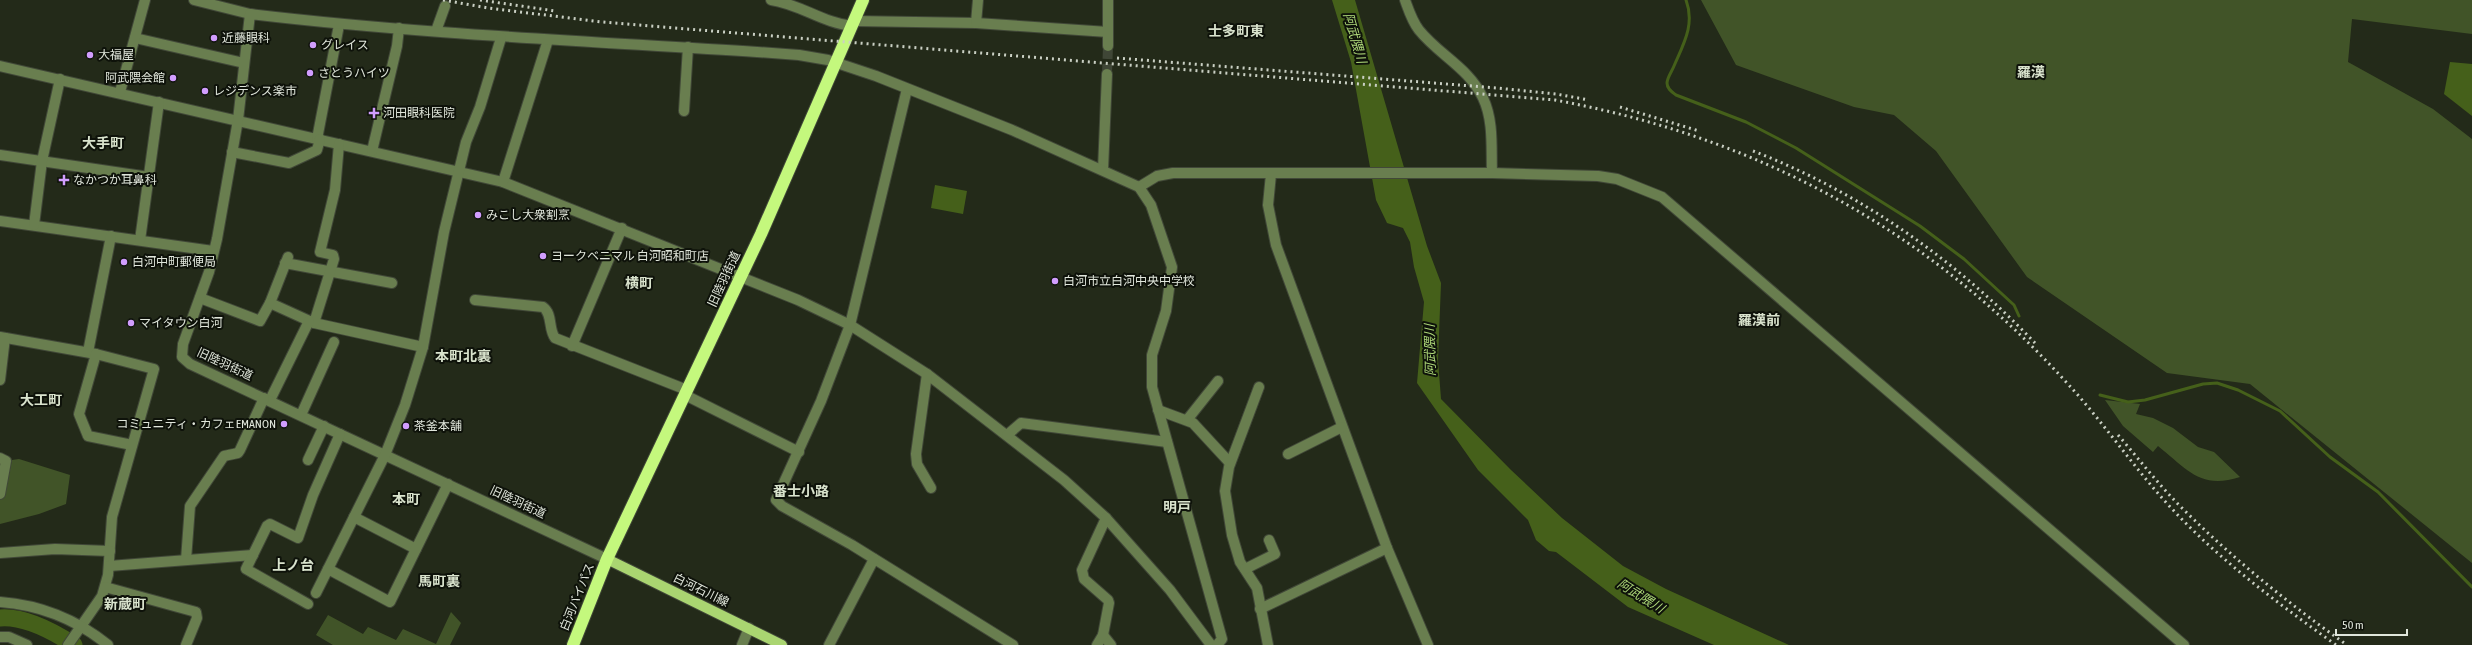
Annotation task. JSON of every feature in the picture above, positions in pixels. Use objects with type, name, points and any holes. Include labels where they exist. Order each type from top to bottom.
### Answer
[{"type":"highway","points":[[853,23],[863,0]]},
{"type":"highway","name":"旧陸羽街道","points":[[607,559],[740,278],[837,63],[853,23]]},
{"type":"highway","name":"白河バイパス","points":[[573,645],[607,559]]},
{"type":"main road","name":"白河石川線","points":[[607,559],[782,645]]},
{"type":"street","points":[[120,92],[145,0]]},
{"type":"street","points":[[194,0],[250,14],[338,25],[399,28],[501,38],[688,47],[799,55],[837,63],[907,89],[1103,170],[1139,187],[1151,205],[1172,267],[1166,311],[1152,355],[1152,387],[1222,639],[1217,645]]},
{"type":"street","points":[[210,4],[224,0]]},
{"type":"street","points":[[771,0],[787,2],[816,17],[853,23],[976,23],[1108,32]]},
{"type":"street","points":[[976,23],[978,0]]},
{"type":"street","points":[[1108,0],[1108,46]]},
{"type":"street","points":[[1405,0],[1413,21],[1420,31],[1469,76],[1484,100],[1489,118],[1492,174]]},
{"type":"street","points":[[436,31],[445,6]]},
{"type":"street","name":"旧陸羽街道","points":[[250,14],[238,120],[217,239],[209,272],[183,344],[182,357],[190,364],[607,559]]},
{"type":"street","points":[[232,152],[289,163],[317,150],[338,25]]},
{"type":"street","points":[[372,151],[397,46],[399,28]]},
{"type":"street","points":[[135,38],[244,64]]},
{"type":"street","points":[[316,593],[385,455],[405,405],[423,347],[444,232],[466,142],[480,106],[501,38]]},
{"type":"street","points":[[503,182],[548,40]]},
{"type":"street","points":[[684,111],[688,47]]},
{"type":"street","points":[[0,66],[120,92],[503,182],[622,228],[740,278],[798,300],[850,325],[927,374],[1064,480],[1106,518],[1170,590],[1211,645]]},
{"type":"street","points":[[1103,170],[1107,74]]},
{"type":"street","points":[[34,225],[42,161],[60,79]]},
{"type":"street","points":[[907,89],[850,325],[799,452],[776,500],[1013,645]]},
{"type":"street","points":[[140,240],[159,102]]},
{"type":"street","points":[[186,560],[190,506],[224,456],[238,453],[240,450],[311,322],[331,272],[333,255],[320,252],[335,190],[339,144]]},
{"type":"street","points":[[0,155],[148,177]]},
{"type":"street","points":[[1139,187],[1157,176],[1173,174],[1492,174],[1598,176],[1617,179],[1662,197],[2184,645]]},
{"type":"street","points":[[1271,174],[1268,205],[1276,245],[1387,548],[1428,645]]},
{"type":"street","points":[[0,221],[213,251]]},
{"type":"street","points":[[572,346],[622,228]]},
{"type":"street","points":[[111,236],[92,353],[79,414],[88,436],[132,445]]},
{"type":"street","points":[[200,298],[260,321],[270,304],[286,260],[331,272],[392,283]]},
{"type":"street","points":[[475,300],[543,307],[548,313],[552,334],[555,338],[686,393],[799,452]]},
{"type":"street","points":[[270,304],[311,322],[423,347]]},
{"type":"street","points":[[0,380],[3,337],[92,353],[154,369],[112,518],[109,566],[105,588],[98,605],[68,645]]},
{"type":"street","points":[[301,415],[334,342]]},
{"type":"street","points":[[927,374],[916,454],[917,464],[931,488]]},
{"type":"street","points":[[1187,420],[1218,381]]},
{"type":"street","points":[[1259,387],[1230,463],[1225,491],[1226,506],[1234,542],[1245,569],[1257,588],[1268,645]]},
{"type":"street","points":[[1158,410],[1187,420],[1201,430],[1230,463]]},
{"type":"street","points":[[1007,435],[1021,423],[1167,442]]},
{"type":"street","points":[[308,460],[324,426]]},
{"type":"street","points":[[1288,454],[1342,427]]},
{"type":"street","points":[[308,604],[246,570],[267,526],[270,524],[298,538],[313,495],[340,434]]},
{"type":"street","points":[[0,458],[6,461],[0,494]]},
{"type":"street","points":[[328,568],[390,602],[448,484]]},
{"type":"street","points":[[354,518],[416,549]]},
{"type":"street","points":[[1097,645],[1103,635],[1108,600],[1084,579],[1082,570],[1106,518]]},
{"type":"street","points":[[1245,569],[1275,554],[1269,540]]},
{"type":"street","points":[[1260,609],[1387,548]]},
{"type":"street","points":[[0,552],[55,550],[110,551]]},
{"type":"street","points":[[109,566],[253,554]]},
{"type":"street","points":[[829,645],[874,559]]},
{"type":"street","points":[[105,588],[196,612],[197,618],[186,645]]},
{"type":"street","points":[[0,602],[24,604],[57,614],[108,645]]},
{"type":"street","points":[[742,645],[749,628]]},
{"type":"street","points":[[1103,635],[1111,645]]},
{"type":"street","points":[[0,637],[9,637],[27,645]]},
{"type":"shaded area","points":[[1701,0],[2472,0],[2472,34],[2352,19],[2348,62],[2433,109],[2472,139],[2472,563],[2250,384],[2167,373],[2027,277],[1936,151],[1894,115],[1854,107],[1736,65]]},
{"type":"shaded area","points":[[2105,400],[2140,404],[2136,414],[2153,418],[2173,428],[2198,447],[2214,452],[2240,477],[2214,481],[2204,479],[2186,469],[2158,446],[2153,452],[2123,426]]},
{"type":"shaded area","points":[[19,459],[70,475],[66,504],[39,514],[0,524],[0,491],[5,492],[12,460]]},
{"type":"shaded area","points":[[451,612],[461,623],[450,645],[333,645],[316,635],[328,615],[363,634],[368,627],[396,640],[403,629],[436,644]]},
{"type":"water","name":"阿武隈川","points":[[1332,0],[1355,0],[1427,246],[1441,283],[1438,360],[1441,399],[1511,470],[1562,518],[1623,566],[1666,589],[1789,645],[1714,645],[1628,607],[1556,552],[1549,551],[1536,540],[1528,520],[1478,470],[1417,383],[1424,302],[1414,267],[1410,242],[1403,228],[1387,223],[1376,200],[1351,62]]},
{"type":"water","points":[[2450,62],[2472,64],[2472,116],[2444,94]]},
{"type":"water","points":[[935,185],[967,191],[963,214],[931,208]]},
{"type":"waterway","points":[[1686,0],[1689,25],[1685,41],[1667,81],[1668,87],[1671,91],[1676,95],[1746,122],[1796,148],[1920,226],[1964,259],[2014,305],[2019,316]]},
{"type":"waterway","points":[[2100,395],[2128,402],[2145,400],[2203,384],[2217,383],[2238,390],[2280,411],[2330,457],[2378,492],[2472,587]]},
{"type":"waterway","points":[[0,618],[9,618],[29,622],[48,630],[74,645]]},
{"type":"tunnel","points":[[1107,74],[1108,46]]},
{"type":"railway","points":[[443,0],[488,8],[602,22],[1555,100],[1630,117],[1701,139],[1770,166],[1835,198],[1897,236],[1957,279],[2013,328],[2067,383],[2160,496],[2192,530],[2252,582],[2336,645]]},
{"type":"railway","points":[[480,0],[555,11]]},
{"type":"railway","points":[[1117,58],[1497,88],[1556,94],[1589,100]]},
{"type":"railway","points":[[1620,107],[1699,131]]},
{"type":"railway","points":[[1753,151],[1793,168],[1831,187],[1869,208],[1905,232],[1940,257],[1973,284],[2035,343]]},
{"type":"railway","points":[[2118,435],[2172,498],[2220,544],[2303,613],[2347,645]]},
{"type":"place","name":"近藤眼科","points":[[214,38]]},
{"type":"place","name":"グレイス","points":[[313,45]]},
{"type":"place","name":"大福屋","points":[[90,55]]},
{"type":"place","name":"さとうハイツ","points":[[310,73]]},
{"type":"place","name":"阿武隈会館","points":[[173,78]]},
{"type":"place","name":"レジデンス楽市","points":[[205,91]]},
{"type":"place","name":"河田眼科医院","points":[[374,113]]},
{"type":"place","name":"なかつか耳鼻科","points":[[64,180]]},
{"type":"place","name":"みこし大衆割烹","points":[[478,215]]},
{"type":"place","name":"ヨークベニマル 白河昭和町店","points":[[543,256]]},
{"type":"place","name":"白河中町郵便局","points":[[124,262]]},
{"type":"place","name":"白河市立白河中央中学校","points":[[1055,281]]},
{"type":"place","name":"マイタウン白河","points":[[131,323]]},
{"type":"place","name":"コミュニティ・カフェEMANON","points":[[284,424]]},
{"type":"place","name":"茶釜本舗","points":[[406,426]]},
{"type":"district","name":"士多町東","points":[[1236,31]]},
{"type":"district","name":"羅漢","points":[[2031,72]]},
{"type":"district","name":"大手町","points":[[103,143]]},
{"type":"district","name":"横町","points":[[639,283]]},
{"type":"district","name":"羅漢前","points":[[1759,320]]},
{"type":"district","name":"本町北裏","points":[[463,356]]},
{"type":"district","name":"大工町","points":[[41,400]]},
{"type":"district","name":"番士小路","points":[[801,491]]},
{"type":"district","name":"本町","points":[[406,499]]},
{"type":"district","name":"明戸","points":[[1177,507]]},
{"type":"district","name":"上ノ台","points":[[293,565]]},
{"type":"district","name":"馬町裏","points":[[439,581]]},
{"type":"district","name":"新蔵町","points":[[125,604]]}]
